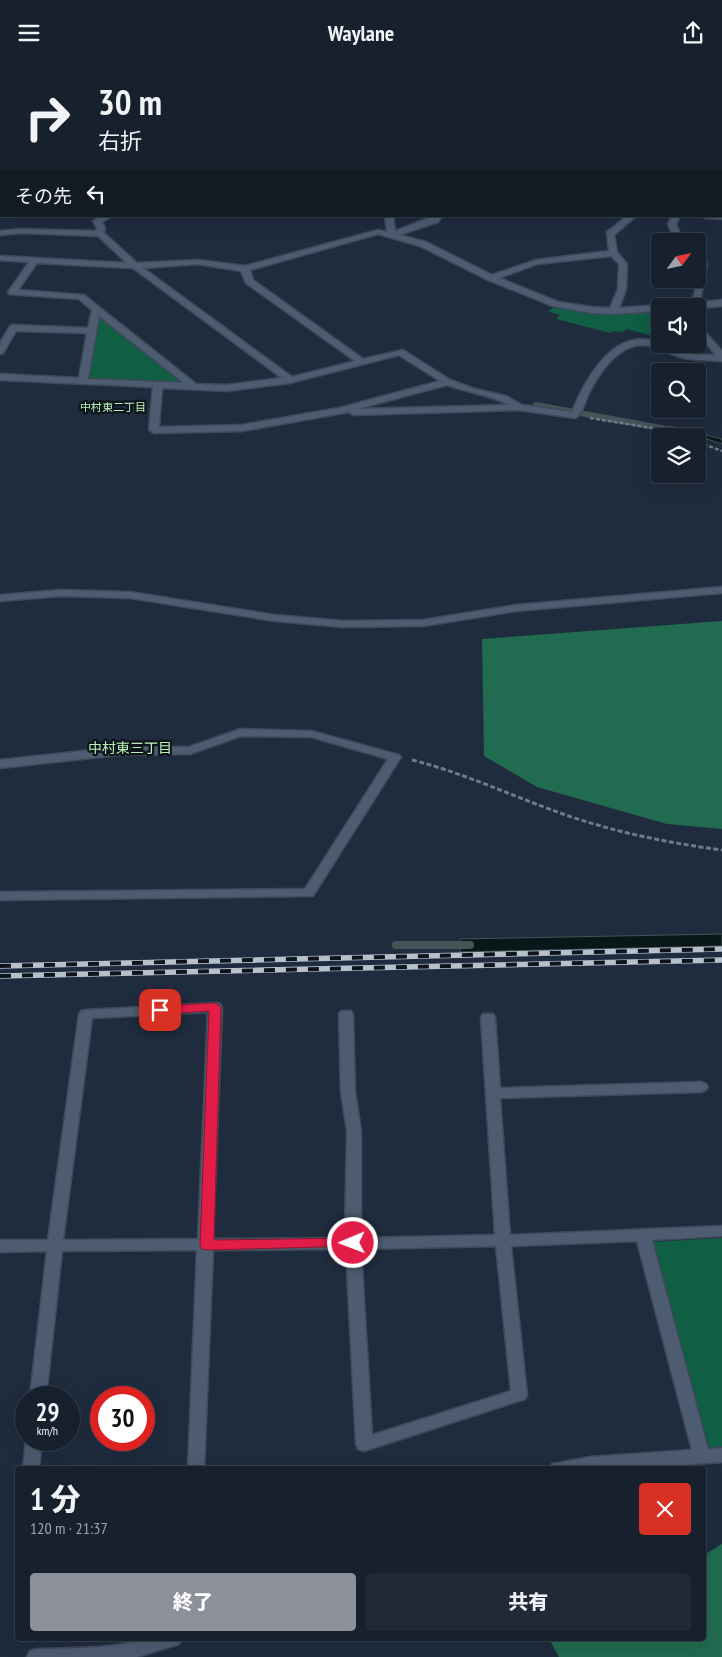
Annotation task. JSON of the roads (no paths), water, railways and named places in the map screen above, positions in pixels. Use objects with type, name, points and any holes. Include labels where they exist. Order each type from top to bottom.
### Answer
[{"type":"street","points":[[100,234],[101,228],[97,221],[106,217]]},
{"type":"street","points":[[389,217],[390,235]]},
{"type":"street","points":[[390,235],[435,220],[437,217]]},
{"type":"street","points":[[614,311],[622,289],[623,264],[612,253],[610,234],[631,217]]},
{"type":"street","points":[[676,217],[672,224],[676,233]]},
{"type":"street","points":[[0,233],[21,231],[100,234],[135,266],[290,380]]},
{"type":"street","points":[[0,258],[135,266],[198,262],[245,269],[378,232],[423,244],[491,278],[556,305],[614,311],[651,309]]},
{"type":"street","points":[[491,278],[536,262],[612,253]]},
{"type":"street","points":[[35,260],[12,292],[81,297],[193,386]]},
{"type":"street","points":[[245,269],[249,281],[362,362]]},
{"type":"street","points":[[706,305],[722,303]]},
{"type":"street","points":[[83,382],[96,309]]},
{"type":"street","points":[[0,351],[13,328],[92,331]]},
{"type":"street","points":[[706,338],[722,357]]},
{"type":"street","points":[[340,411],[430,411],[520,407],[575,415],[584,391],[610,358],[628,344],[644,342],[684,355],[722,357]]},
{"type":"street","points":[[0,377],[158,386],[227,387],[290,380],[400,352],[447,382],[472,391],[503,398],[520,407]]},
{"type":"street","points":[[158,386],[154,429],[242,428],[340,411],[447,382]]},
{"type":"street","points":[[0,598],[61,593],[130,595],[275,618],[343,624],[424,623],[516,608],[722,590]]},
{"type":"street","points":[[0,763],[119,751],[190,750],[240,731],[311,734],[395,757],[309,893],[0,896]]},
{"type":"street","points":[[39,1386],[55,1245],[86,1014],[215,1007],[207,1245],[196,1466]]},
{"type":"street","points":[[346,1014],[348,1092],[354,1131],[353,1243],[364,1444],[519,1395],[503,1240],[488,1017]]},
{"type":"street","points":[[493,1093],[701,1087]]},
{"type":"street","points":[[0,1246],[503,1240],[643,1236],[722,1231]]},
{"type":"street","points":[[643,1236],[702,1457]]},
{"type":"street","points":[[30,1466],[32,1451]]},
{"type":"street","points":[[577,1466],[722,1455]]},
{"type":"street","points":[[36,1657],[82,1656],[134,1650],[166,1641]]},
{"type":"waterway","points":[[536,405],[661,428]]},
{"type":"waterway","points":[[396,945],[470,945]]},
{"type":"railway","points":[[0,966],[722,949]]},
{"type":"railway","points":[[0,976],[722,960]]},
{"type":"district","name":"中村東二丁目","points":[[113,407]]},
{"type":"district","name":"中村東三丁目","points":[[130,748]]}]
